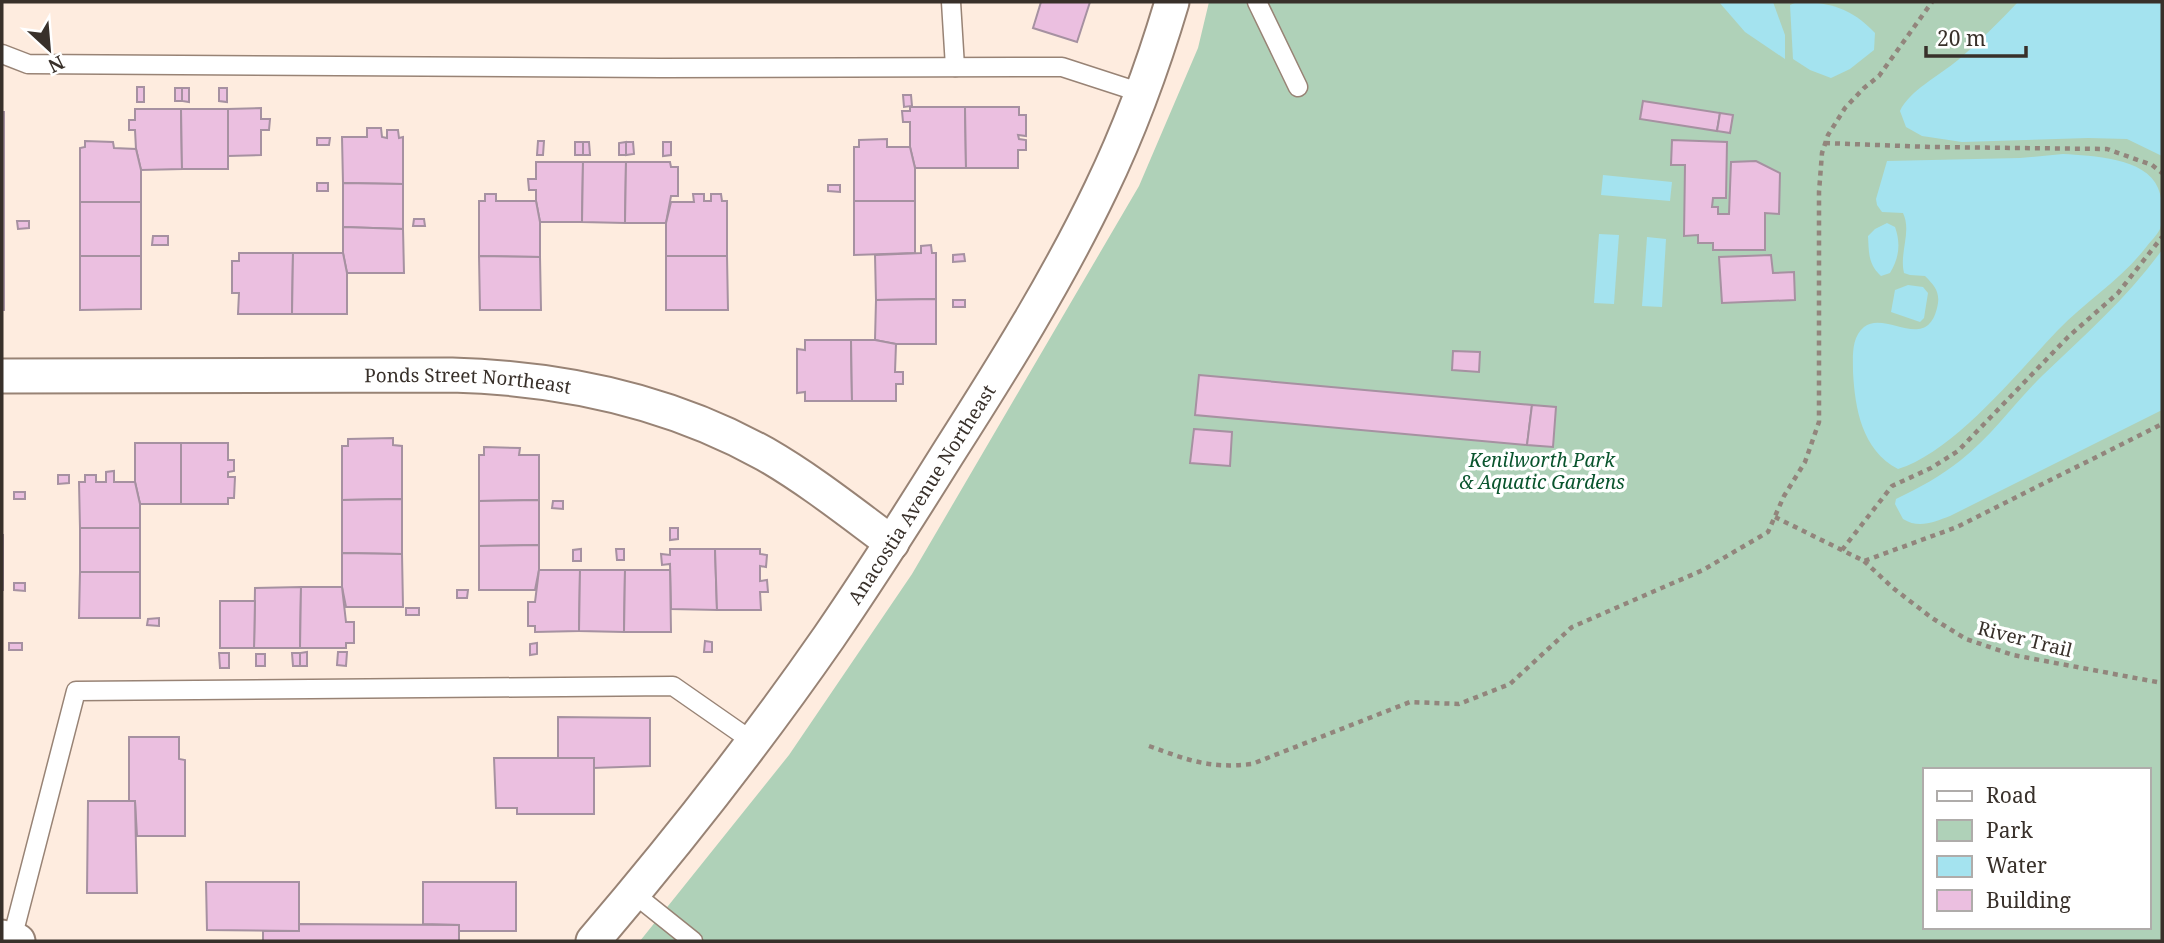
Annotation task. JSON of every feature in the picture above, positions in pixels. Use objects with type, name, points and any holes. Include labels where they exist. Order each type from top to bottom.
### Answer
[{"type":"street","name":"Anacostia Avenue Northeast","points":[[593,941],[752,741],[828,638],[980,403],[1068,254],[1110,170],[1142,93],[1172,2]]},
{"type":"street","name":"Ponds Street Northeast","points":[[2,376],[452,375],[500,377],[572,386],[668,412],[741,442],[808,481],[891,543]]},
{"type":"lane","points":[[951,2],[955,67]]},
{"type":"lane","points":[[1257,2],[1298,86]]},
{"type":"lane","points":[[2,54],[28,64],[661,68],[1062,67],[1142,93]]},
{"type":"lane","points":[[10,939],[76,691],[673,686],[752,741]]},
{"type":"lane","points":[[633,892],[693,941]]},
{"type":"path","points":[[1149,746],[1226,767],[1252,764],[1409,702],[1460,704],[1510,684],[1572,626],[1703,570],[1769,532],[1784,496],[1805,462],[1819,422],[1819,192],[1825,143],[1845,108],[1879,76],[1932,2]]},
{"type":"path","points":[[1825,143],[1930,148],[2107,149],[2151,165],[2162,173]]},
{"type":"path","points":[[1842,550],[1892,486],[1931,468],[1958,451],[2068,337],[2118,293],[2162,237]]},
{"type":"path","points":[[1864,561],[1957,527],[2162,424]]},
{"type":"path","name":"River Trail","points":[[1775,517],[1864,561],[1932,618],[1966,639],[2012,655],[2162,683]]},
{"type":"green space","name":"Kenilworth Park & Aquatic Gardens","points":[[1209,2],[2162,2],[2162,941],[640,941],[789,755],[912,574],[1139,186],[1198,48]]},
{"type":"water","points":[[1719,2],[1773,2],[1785,35],[1785,59],[1745,32]]},
{"type":"water","points":[[1797,2],[1820,3],[1848,12],[1875,33],[1874,50],[1850,69],[1831,78],[1810,70],[1793,59],[1790,5]]},
{"type":"water","points":[[2018,2],[2162,2],[2162,156],[2127,139],[1962,142],[1922,136],[1906,127],[1900,111],[1910,97],[1966,53]]},
{"type":"water","points":[[2063,154],[2116,160],[2142,170],[2151,178],[2160,193],[2160,229],[2137,258],[2069,319],[1984,409],[1941,446],[1898,469],[1876,451],[1863,427],[1854,386],[1855,342],[1860,331],[1873,323],[1924,328],[1932,321],[1938,294],[1925,276],[1904,273],[1906,228],[1903,213],[1882,212],[1877,205],[1876,199],[1887,161],[2020,158]]},
{"type":"water","points":[[1603,175],[1672,182],[1670,201],[1601,195]]},
{"type":"water","points":[[1887,223],[1895,227],[1898,251],[1890,273],[1881,276],[1871,263],[1868,236]]},
{"type":"water","points":[[1599,234],[1619,235],[1614,304],[1594,303]]},
{"type":"water","points":[[1647,237],[1666,239],[1662,307],[1642,306]]},
{"type":"water","points":[[2162,250],[2162,410],[1950,516],[1921,524],[1903,519],[1895,504],[1896,499],[1938,476],[1972,451],[2033,385],[2120,300]]},
{"type":"water","points":[[1908,285],[1923,287],[1928,293],[1924,318],[1920,322],[1891,312],[1895,290]]},
{"type":"building","points":[[1041,2],[1090,2],[1077,42],[1033,28]]},
{"type":"building","points":[[137,87],[144,87],[144,102],[137,102]]},
{"type":"building","points":[[175,88],[182,88],[182,101],[175,101]]},
{"type":"building","points":[[182,88],[189,88],[189,102],[182,101]]},
{"type":"building","points":[[219,88],[227,88],[227,102],[219,101]]},
{"type":"building","points":[[903,95],[911,95],[912,106],[904,107]]},
{"type":"building","points":[[1643,101],[1720,113],[1717,131],[1640,119]]},
{"type":"building","points":[[910,107],[965,107],[966,168],[915,168],[910,147],[910,122],[903,122],[902,111],[910,111]]},
{"type":"building","points":[[965,107],[1019,107],[1019,115],[1026,115],[1026,136],[1018,135],[1019,139],[1026,140],[1026,150],[1018,150],[1018,168],[966,168]]},
{"type":"building","points":[[261,108],[261,119],[270,119],[269,130],[261,130],[261,155],[228,156],[228,109]]},
{"type":"building","points":[[135,109],[181,109],[182,169],[141,170],[135,130],[129,130],[129,120],[135,120]]},
{"type":"building","points":[[181,109],[228,109],[228,169],[182,169]]},
{"type":"building","points":[[4,112],[4,166],[2,166]]},
{"type":"building","points":[[1720,113],[1733,115],[1730,133],[1717,131]]},
{"type":"building","points":[[367,128],[381,128],[382,137],[387,138],[387,130],[398,130],[399,138],[403,137],[403,184],[343,183],[342,137],[367,137]]},
{"type":"building","points":[[317,138],[330,138],[329,145],[317,145]]},
{"type":"building","points":[[887,139],[887,147],[910,147],[915,168],[915,201],[854,201],[854,147],[859,147],[859,140]]},
{"type":"building","points":[[1672,140],[1727,142],[1726,198],[1713,198],[1712,207],[1718,207],[1718,214],[1729,214],[1731,162],[1756,161],[1780,173],[1779,214],[1765,213],[1765,250],[1713,250],[1713,243],[1698,243],[1698,235],[1684,236],[1685,165],[1671,165]]},
{"type":"building","points":[[85,141],[113,142],[114,148],[136,149],[141,170],[141,202],[80,202],[80,148],[85,147]]},
{"type":"building","points":[[538,141],[544,141],[543,155],[537,155]]},
{"type":"building","points":[[575,142],[583,142],[583,155],[575,155]]},
{"type":"building","points":[[583,142],[589,142],[590,155],[583,155]]},
{"type":"building","points":[[626,142],[626,155],[619,155],[619,143]]},
{"type":"building","points":[[626,142],[633,142],[634,154],[626,155]]},
{"type":"building","points":[[663,142],[671,142],[671,155],[663,156]]},
{"type":"building","points":[[536,162],[583,162],[582,222],[540,222],[536,190],[529,190],[528,179],[536,179]]},
{"type":"building","points":[[583,162],[626,162],[625,223],[582,222]]},
{"type":"building","points":[[626,162],[670,162],[671,167],[678,167],[678,196],[671,196],[666,223],[625,223]]},
{"type":"building","points":[[4,166],[4,220],[2,220]]},
{"type":"building","points":[[317,183],[328,183],[328,191],[317,191]]},
{"type":"building","points":[[343,183],[403,184],[403,229],[343,227]]},
{"type":"building","points":[[828,185],[840,185],[840,192],[828,191]]},
{"type":"building","points":[[485,194],[496,194],[496,201],[536,201],[540,222],[540,257],[479,256],[479,201],[485,201]]},
{"type":"building","points":[[693,194],[704,194],[704,201],[711,201],[711,194],[721,194],[722,201],[727,201],[727,256],[666,256],[666,223],[671,202],[694,202]]},
{"type":"building","points":[[854,201],[915,201],[915,253],[854,255]]},
{"type":"building","points":[[80,202],[141,202],[141,256],[80,256]]},
{"type":"building","points":[[414,219],[424,219],[425,226],[413,226]]},
{"type":"building","points":[[4,220],[4,265],[2,265]]},
{"type":"building","points":[[17,221],[29,221],[29,228],[18,229]]},
{"type":"building","points":[[343,227],[403,229],[404,273],[347,273],[343,253]]},
{"type":"building","points":[[153,236],[168,236],[168,245],[152,245]]},
{"type":"building","points":[[931,245],[932,253],[936,253],[936,299],[876,300],[875,255],[921,253],[921,246]]},
{"type":"building","points":[[239,253],[293,253],[292,314],[238,314],[239,293],[232,293],[232,261],[239,261]]},
{"type":"building","points":[[293,253],[343,253],[347,273],[347,314],[292,314]]},
{"type":"building","points":[[964,254],[965,261],[953,262],[953,255]]},
{"type":"building","points":[[1771,255],[1773,273],[1794,272],[1795,300],[1722,303],[1719,257]]},
{"type":"building","points":[[80,256],[141,256],[141,309],[80,310]]},
{"type":"building","points":[[479,256],[540,257],[541,310],[480,310]]},
{"type":"building","points":[[666,256],[727,256],[728,310],[666,310]]},
{"type":"building","points":[[4,265],[4,310],[2,310]]},
{"type":"building","points":[[936,299],[936,344],[896,344],[875,340],[876,300]]},
{"type":"building","points":[[953,300],[965,300],[965,307],[953,307]]},
{"type":"building","points":[[805,340],[851,340],[852,401],[805,401],[805,392],[797,393],[797,349],[805,350]]},
{"type":"building","points":[[851,340],[875,340],[896,344],[895,372],[903,372],[903,384],[896,384],[896,401],[852,401]]},
{"type":"building","points":[[1453,351],[1480,352],[1479,372],[1452,370]]},
{"type":"building","points":[[1199,375],[1532,405],[1527,445],[1195,415]]},
{"type":"building","points":[[1532,405],[1556,407],[1553,447],[1527,445]]},
{"type":"building","points":[[1194,429],[1232,432],[1230,466],[1190,463]]},
{"type":"building","points":[[393,438],[393,445],[402,446],[402,499],[342,500],[342,446],[348,446],[348,439]]},
{"type":"building","points":[[135,443],[181,443],[181,504],[140,504],[135,482]]},
{"type":"building","points":[[181,443],[228,443],[228,460],[234,460],[234,471],[228,472],[228,477],[235,477],[234,498],[228,498],[228,504],[181,504]]},
{"type":"building","points":[[484,447],[520,448],[519,455],[539,455],[539,500],[479,501],[479,455],[484,455]]},
{"type":"building","points":[[114,471],[114,482],[135,482],[140,504],[140,528],[80,528],[79,482],[85,482],[85,475],[96,475],[96,482],[106,482],[106,472]]},
{"type":"building","points":[[58,475],[69,475],[69,483],[58,484]]},
{"type":"building","points":[[14,492],[25,492],[25,499],[14,499]]},
{"type":"building","points":[[402,499],[402,554],[342,553],[342,500]]},
{"type":"building","points":[[539,500],[539,545],[479,546],[479,501]]},
{"type":"building","points":[[553,501],[563,501],[563,509],[552,508]]},
{"type":"building","points":[[80,528],[140,528],[140,572],[80,572]]},
{"type":"building","points":[[670,528],[678,528],[678,539],[670,540]]},
{"type":"building","points":[[3,535],[3,590],[2,590]]},
{"type":"building","points":[[539,545],[539,570],[535,590],[479,590],[479,546]]},
{"type":"building","points":[[581,549],[581,561],[573,561],[573,550]]},
{"type":"building","points":[[616,549],[624,549],[624,560],[617,560]]},
{"type":"building","points":[[670,549],[715,549],[717,610],[671,609],[670,564],[662,565],[661,554],[670,555]]},
{"type":"building","points":[[715,549],[760,549],[760,554],[767,555],[766,567],[760,566],[760,581],[767,580],[768,592],[760,592],[761,610],[717,610]]},
{"type":"building","points":[[342,553],[402,554],[403,607],[346,607],[342,587]]},
{"type":"building","points":[[539,570],[580,570],[579,631],[535,632],[535,626],[528,626],[528,602],[535,602]]},
{"type":"building","points":[[580,570],[625,570],[624,632],[579,631]]},
{"type":"building","points":[[625,570],[670,570],[671,632],[624,632]]},
{"type":"building","points":[[80,572],[140,572],[140,618],[79,618]]},
{"type":"building","points":[[14,583],[25,583],[25,591],[14,590]]},
{"type":"building","points":[[301,587],[300,648],[254,648],[255,588]]},
{"type":"building","points":[[301,587],[342,587],[346,622],[354,622],[354,643],[346,643],[346,648],[300,648]]},
{"type":"building","points":[[457,590],[468,590],[467,598],[457,598]]},
{"type":"building","points":[[220,601],[255,601],[254,648],[220,648]]},
{"type":"building","points":[[406,608],[419,608],[419,615],[406,615]]},
{"type":"building","points":[[159,618],[159,626],[147,625],[148,619]]},
{"type":"building","points":[[705,641],[712,642],[712,652],[704,652]]},
{"type":"building","points":[[9,643],[22,643],[22,650],[9,650]]},
{"type":"building","points":[[537,643],[537,654],[530,655],[530,644]]},
{"type":"building","points":[[307,652],[307,666],[300,666],[300,653]]},
{"type":"building","points":[[338,652],[347,652],[346,666],[337,665]]},
{"type":"building","points":[[219,653],[229,653],[229,668],[220,668]]},
{"type":"building","points":[[292,653],[300,653],[300,666],[293,666]]},
{"type":"building","points":[[256,654],[265,654],[265,666],[256,666]]},
{"type":"building","points":[[558,717],[650,718],[650,766],[593,768],[594,758],[558,758]]},
{"type":"building","points":[[129,737],[179,737],[179,759],[185,760],[185,836],[137,836],[135,801],[129,801]]},
{"type":"building","points":[[494,758],[594,758],[594,814],[517,814],[517,808],[496,808]]},
{"type":"building","points":[[88,801],[135,801],[137,893],[87,893]]},
{"type":"building","points":[[206,882],[299,882],[299,931],[207,930]]},
{"type":"building","points":[[423,882],[516,882],[516,931],[459,931],[459,925],[423,924]]},
{"type":"building","points":[[299,924],[459,925],[459,941],[263,941],[263,931],[299,931]]}]
